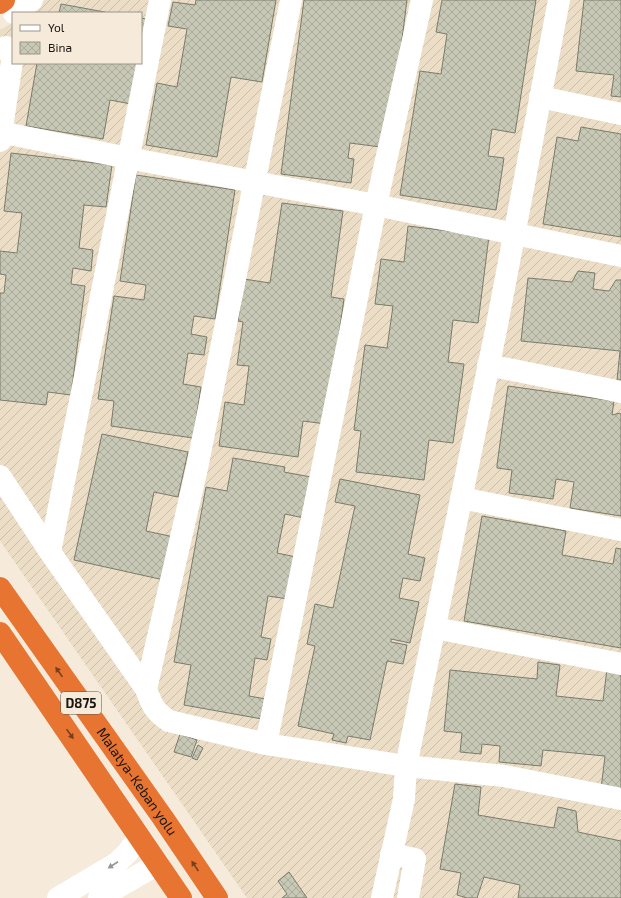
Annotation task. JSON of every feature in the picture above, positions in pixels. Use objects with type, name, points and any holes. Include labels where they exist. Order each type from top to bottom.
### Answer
[{"type":"highway","points":[[0,3],[4,0]]},
{"type":"highway","name":"Malatya-Keban yolu","points":[[0,588],[163,818],[217,898]]},
{"type":"highway","name":"Malatya-Keban yolu","points":[[0,633],[181,898]]},
{"type":"street","points":[[14,12],[32,0]]},
{"type":"street","points":[[50,552],[160,0]]},
{"type":"street","points":[[146,689],[197,468],[291,0]]},
{"type":"street","points":[[266,744],[376,205],[422,0]]},
{"type":"street","points":[[382,898],[404,799],[406,766],[488,365],[559,0]]},
{"type":"street","points":[[0,23],[12,14]]},
{"type":"street","points":[[0,49],[6,47],[12,54]]},
{"type":"street","points":[[12,62],[1,135],[376,205],[621,256]]},
{"type":"street","points":[[540,97],[621,114]]},
{"type":"street","points":[[488,365],[621,392]]},
{"type":"street","points":[[0,476],[50,552],[146,689],[158,714],[169,721],[266,744],[406,766],[504,776],[621,798]]},
{"type":"street","points":[[461,498],[621,530]]},
{"type":"street","points":[[435,628],[621,664]]},
{"type":"street","points":[[58,898],[117,863],[128,852],[139,837]]},
{"type":"street","points":[[391,854],[415,859],[408,898]]},
{"type":"street","points":[[99,898],[158,864]]},
{"type":"shaded area","points":[[45,0],[621,0],[621,898],[247,898],[0,541],[0,30],[12,23],[12,64],[142,64],[142,12],[27,12]]},
{"type":"building","points":[[196,0],[276,0],[262,82],[231,77],[217,157],[146,145],[157,83],[177,87],[187,29],[168,26],[173,2],[195,5]]},
{"type":"building","points":[[304,0],[407,0],[388,148],[350,143],[348,158],[354,159],[351,183],[281,174]]},
{"type":"building","points":[[442,0],[536,0],[515,133],[492,129],[488,156],[504,158],[496,210],[400,195],[420,71],[441,74],[447,34],[436,32]]},
{"type":"building","points":[[584,0],[621,0],[621,97],[611,96],[614,75],[576,71]]},
{"type":"building","points":[[61,4],[105,12],[59,12]]},
{"type":"building","points":[[142,18],[146,19],[142,41]]},
{"type":"building","points":[[37,64],[138,64],[131,104],[110,100],[103,139],[26,126]]},
{"type":"building","points":[[581,127],[621,134],[621,237],[543,224],[557,137],[578,141]]},
{"type":"building","points":[[11,153],[112,165],[106,207],[84,205],[79,248],[93,250],[91,271],[73,268],[71,284],[85,286],[71,395],[48,392],[46,405],[0,400],[0,293],[4,293],[6,275],[0,274],[0,251],[17,253],[22,213],[4,211]]},
{"type":"building","points":[[136,175],[235,190],[215,319],[194,316],[191,334],[207,337],[204,355],[188,353],[183,384],[201,387],[193,438],[111,426],[114,401],[98,399],[114,296],[144,300],[146,285],[120,281]]},
{"type":"building","points":[[282,203],[343,211],[331,297],[344,299],[326,424],[303,421],[298,457],[219,446],[225,402],[244,405],[249,366],[237,365],[243,322],[238,321],[244,279],[270,283]]},
{"type":"building","points":[[408,226],[489,236],[478,323],[453,320],[448,362],[464,364],[453,443],[429,440],[424,480],[356,472],[361,431],[354,430],[365,345],[387,348],[393,306],[375,304],[381,259],[404,262]]},
{"type":"building","points":[[578,271],[595,273],[593,289],[609,291],[616,280],[621,280],[621,380],[617,380],[620,351],[521,341],[528,278],[572,282]]},
{"type":"building","points":[[508,386],[614,401],[612,415],[620,413],[621,415],[621,516],[570,508],[574,482],[556,479],[553,499],[509,493],[512,470],[497,468]]},
{"type":"building","points":[[102,434],[188,452],[178,497],[154,492],[146,531],[174,537],[164,580],[74,560]]},
{"type":"building","points":[[233,458],[285,467],[284,472],[311,477],[304,518],[285,514],[277,553],[296,557],[288,599],[268,596],[261,637],[271,639],[267,660],[255,658],[249,696],[266,699],[262,719],[184,705],[191,665],[174,662],[206,487],[227,491]]},
{"type":"building","points":[[340,479],[420,495],[408,554],[425,558],[420,581],[403,578],[399,598],[419,602],[410,643],[391,639],[391,642],[407,645],[403,664],[387,661],[370,740],[348,736],[346,743],[332,740],[334,734],[298,726],[315,646],[307,644],[315,604],[333,608],[355,506],[335,502]]},
{"type":"building","points":[[482,516],[566,531],[562,555],[613,564],[616,548],[621,549],[621,648],[464,621]]},
{"type":"building","points":[[538,662],[560,665],[556,696],[603,701],[607,669],[621,671],[621,791],[601,789],[605,756],[543,750],[541,766],[499,762],[500,746],[482,744],[481,754],[460,752],[462,733],[444,731],[450,670],[537,679]]},
{"type":"building","points":[[180,734],[197,740],[191,757],[174,752]]},
{"type":"building","points":[[198,745],[203,748],[197,760],[192,758]]},
{"type":"building","points":[[455,784],[481,787],[478,815],[554,828],[558,807],[576,811],[578,832],[621,841],[621,898],[518,898],[520,885],[484,877],[477,898],[467,898],[457,895],[461,873],[440,869]]},
{"type":"building","points":[[289,872],[307,898],[282,898],[287,894],[278,881]]}]
